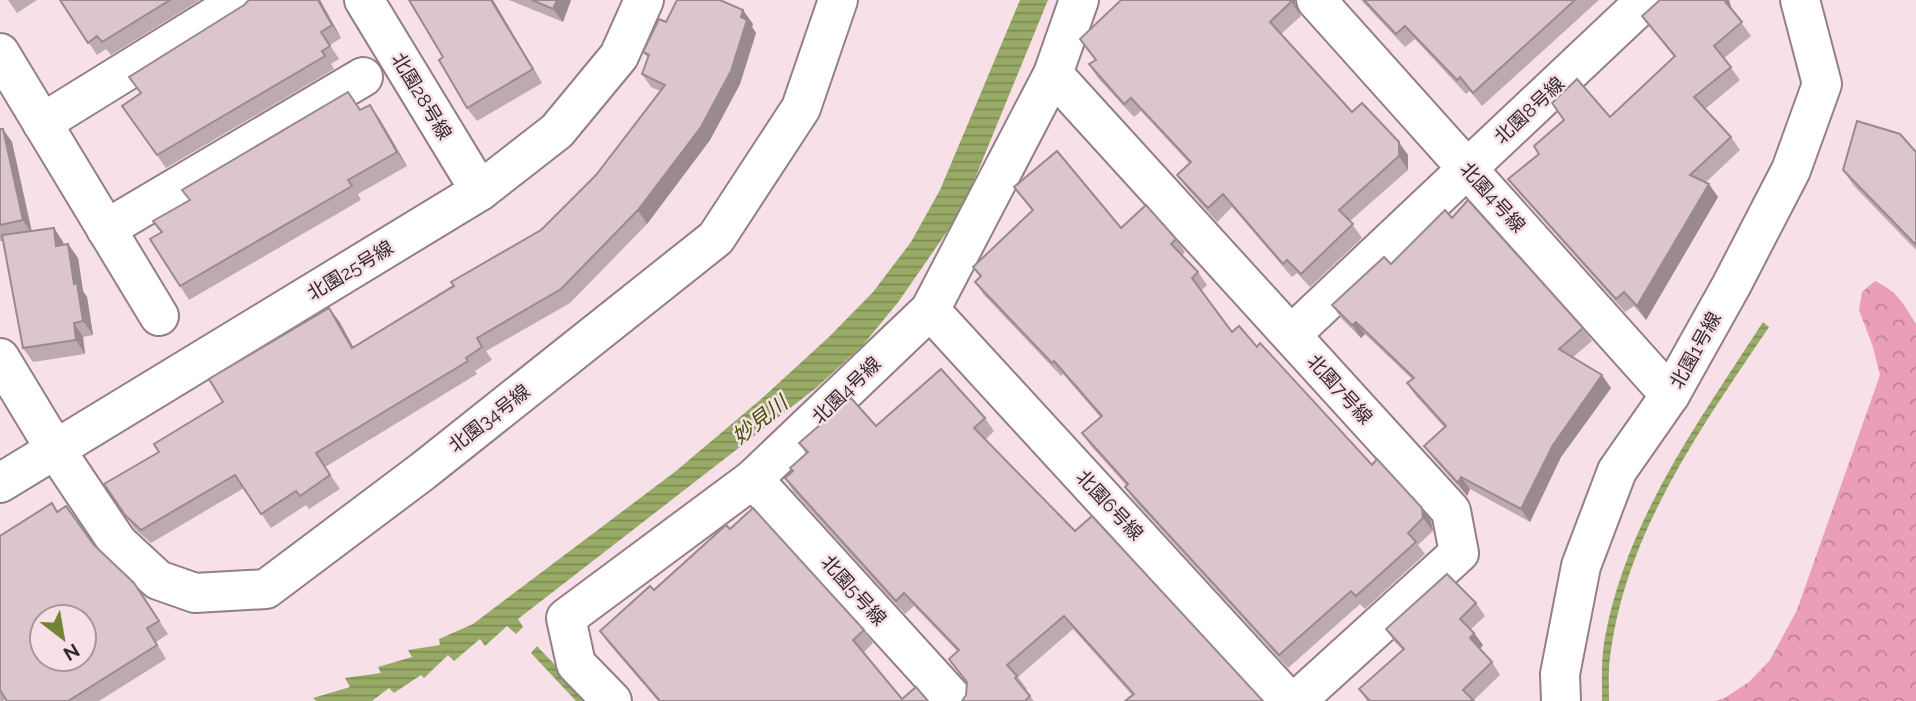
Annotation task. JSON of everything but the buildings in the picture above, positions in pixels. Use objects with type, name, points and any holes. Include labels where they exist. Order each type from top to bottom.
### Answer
[{"type":"street","points":[[22,104],[241,0]]},
{"type":"street","name":"北園28号線","points":[[364,0],[480,191]]},
{"type":"street","name":"北園25号線","points":[[0,483],[480,191],[557,131],[619,56],[644,0]]},
{"type":"street","name":"北園34号線","points":[[0,358],[55,449],[118,543],[158,580],[195,593],[266,589],[423,471],[716,238],[801,108],[838,0]]},
{"type":"street","name":"北園4号線","points":[[612,701],[576,664],[566,618],[753,479],[930,310],[1053,74],[1079,0]]},
{"type":"street","name":"北園4号線","points":[[1316,0],[1670,395]]},
{"type":"street","name":"北園8号線","points":[[1291,335],[1646,0]]},
{"type":"street","name":"北園1号線","points":[[1561,701],[1560,674],[1581,566],[1617,471],[1670,395],[1731,286],[1791,170],[1822,83],[1800,0]]},
{"type":"street","points":[[0,53],[22,104],[106,229],[159,316]]},
{"type":"street","name":"北園7号線","points":[[1053,74],[1451,511],[1459,553],[1296,701]]},
{"type":"street","points":[[106,229],[363,77]]},
{"type":"street","name":"北園6号線","points":[[930,310],[1289,701]]},
{"type":"street","name":"北園5号線","points":[[753,479],[955,701]]},
{"type":"green space","points":[[1875,281],[1895,294],[1916,324],[1916,701],[1715,701],[1723,699],[1749,682],[1770,660],[1797,610],[1880,375],[1859,310],[1862,292]]},
{"type":"water","name":"妙見川","points":[[1020,0],[1048,0],[962,210],[899,301],[863,345],[816,388],[518,619],[523,627],[516,634],[507,626],[485,646],[480,639],[454,661],[448,655],[424,678],[421,675],[394,693],[389,688],[372,701],[316,701],[313,698],[350,687],[345,678],[381,673],[378,667],[412,657],[408,650],[440,645],[439,639],[473,624],[676,471],[830,336],[873,292],[911,242],[940,190]]},
{"type":"water","points":[[1763,322],[1769,327],[1693,443],[1649,525],[1618,612],[1609,663],[1609,701],[1602,701],[1605,637],[1615,594],[1630,552],[1668,472]]},
{"type":"water","points":[[537,646],[589,701],[576,701],[531,653]]}]
